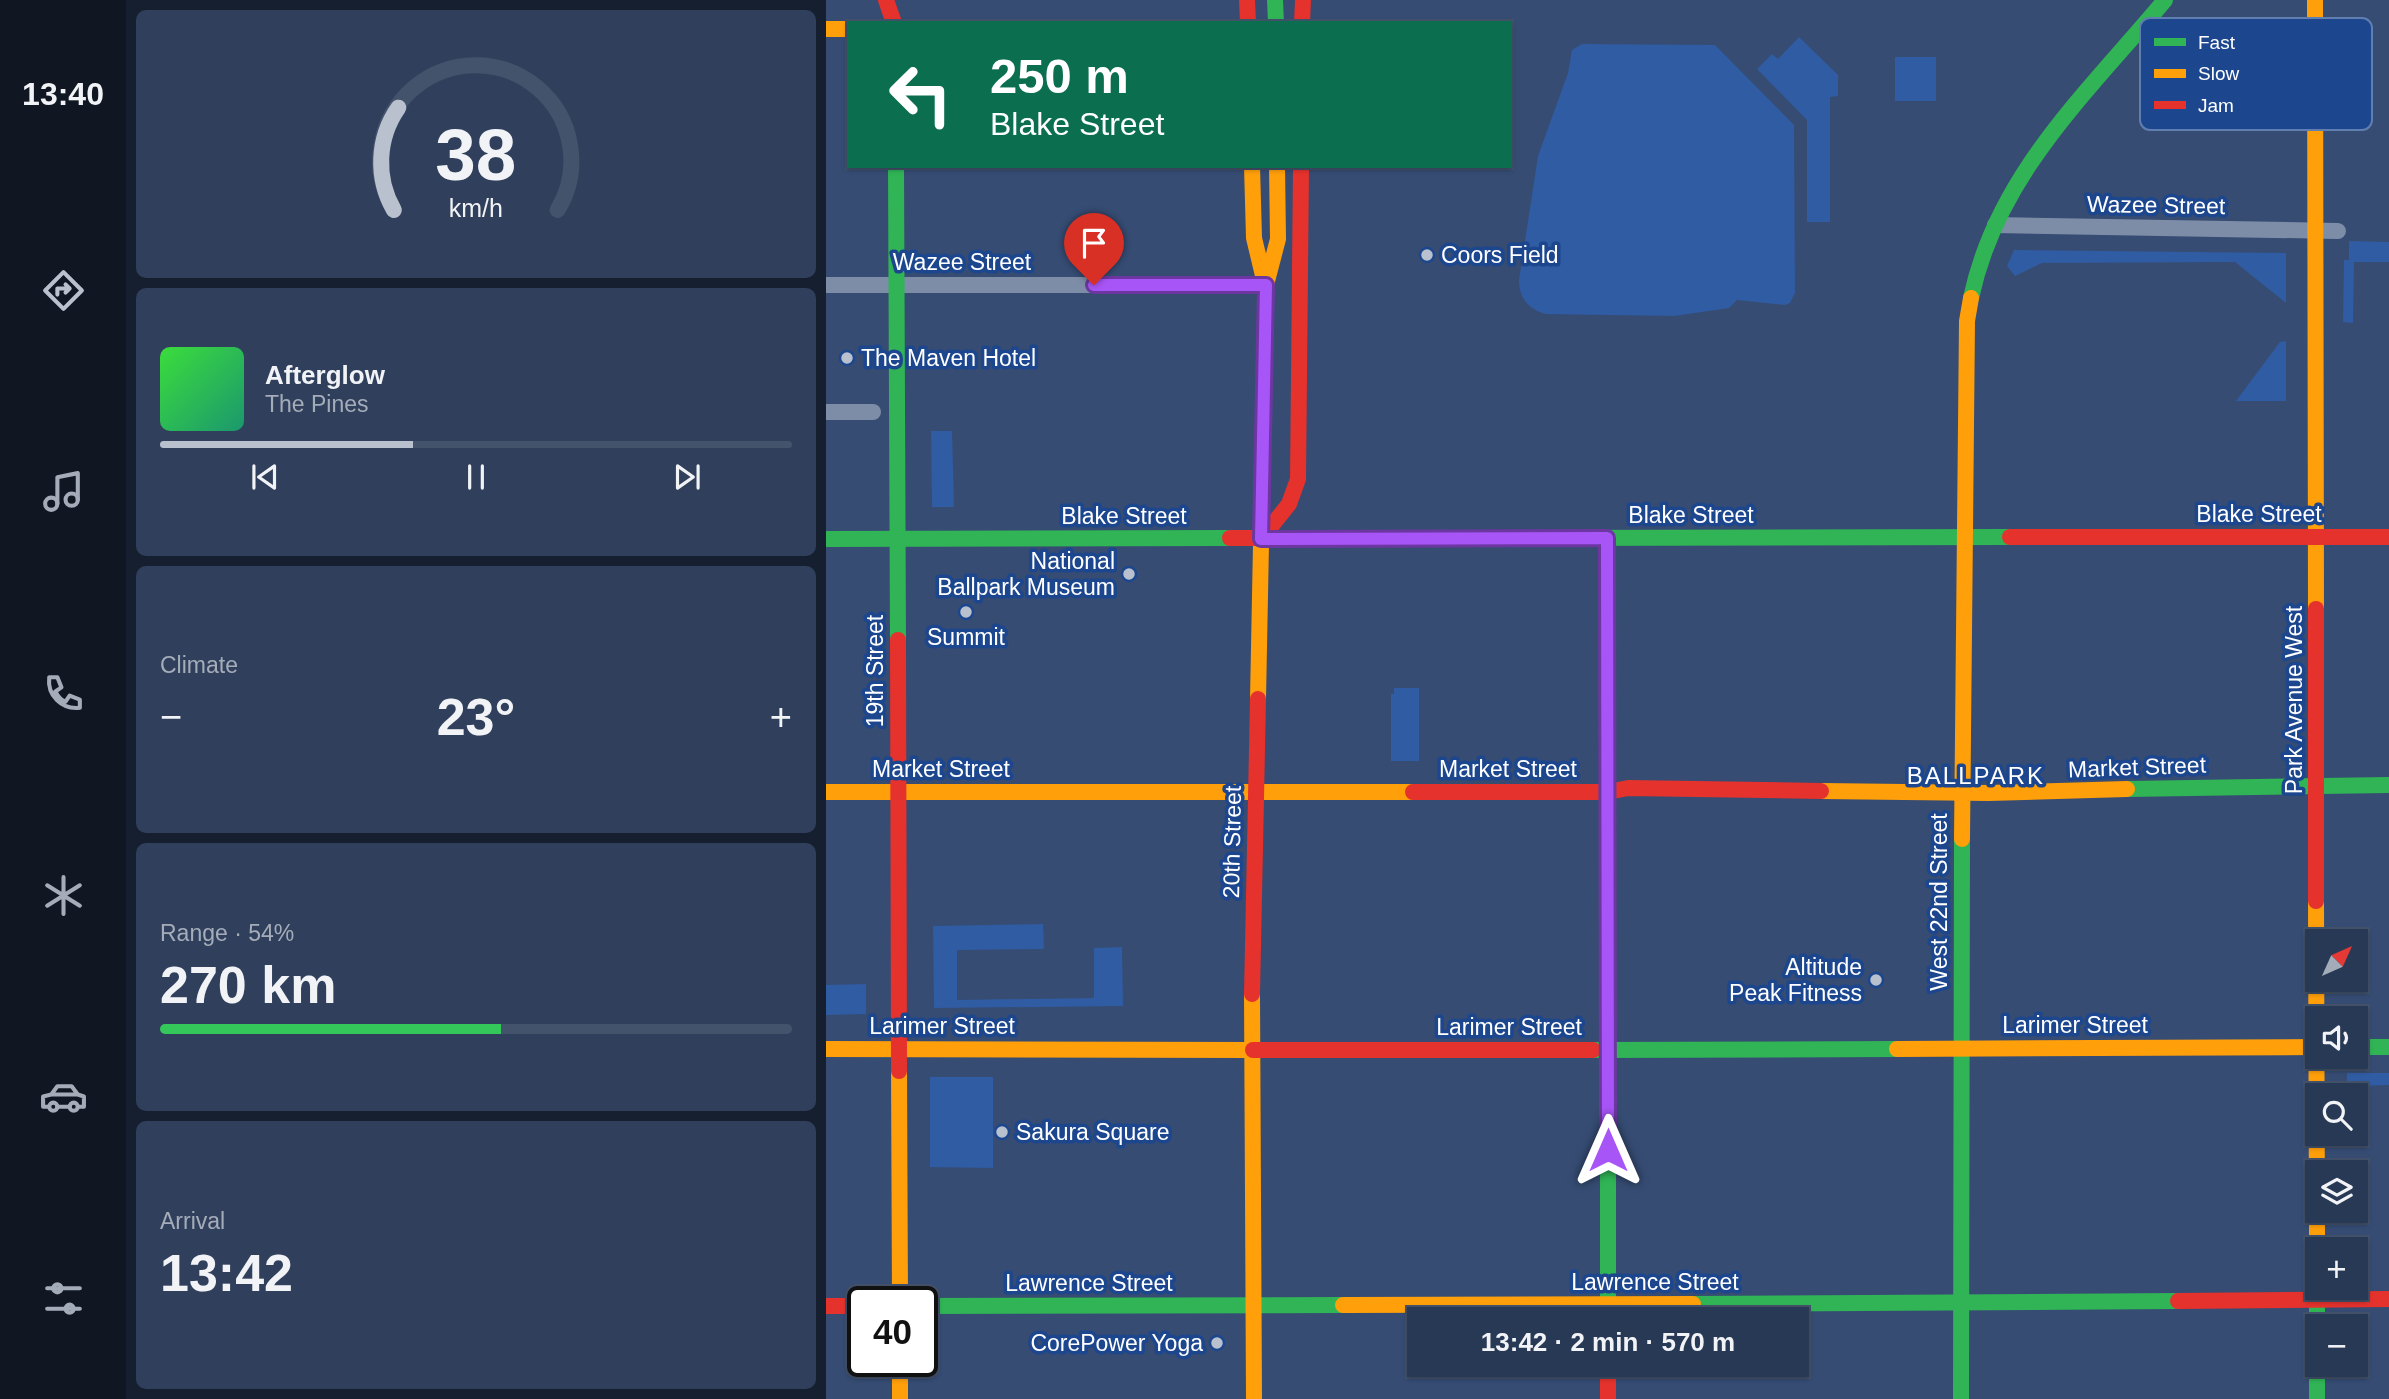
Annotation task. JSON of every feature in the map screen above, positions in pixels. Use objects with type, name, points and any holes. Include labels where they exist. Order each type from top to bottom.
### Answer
[{"type":"main road","points":[[886,0],[893,21]]},
{"type":"main road","points":[[1247,0],[1248,21]]},
{"type":"main road","points":[[1275,0],[1276,21]]},
{"type":"main road","points":[[1302,21],[1303,0]]},
{"type":"main road","points":[[2150,18],[2165,0]]},
{"type":"main road","name":"Park Avenue West","points":[[2315,0],[2315,18]]},
{"type":"main road","points":[[826,29],[847,29]]},
{"type":"main road","points":[[1995,225],[2006,198],[2044,142],[2140,29]]},
{"type":"main road","name":"Park Avenue West","points":[[2316,130],[2317,1006]]},
{"type":"main road","name":"19th Street","points":[[896,168],[900,1286]]},
{"type":"main road","name":"20th Street","points":[[1252,168],[1254,238],[1266,285]]},
{"type":"main road","name":"20th Street","points":[[1254,1399],[1251,1049],[1256,792],[1266,285],[1279,239],[1278,168]]},
{"type":"main road","points":[[1261,539],[1285,510],[1297,488],[1298,479],[1301,168]]},
{"type":"main road","name":"West 22nd Street","points":[[1961,1399],[1960,1049],[1967,321],[1973,288],[1995,225]]},
{"type":"main road","name":"Blake Street","points":[[826,539],[2389,537]]},
{"type":"main road","points":[[1607,538],[1608,1307]]},
{"type":"main road","name":"Market Street","points":[[826,792],[1608,792],[1628,788],[1962,793],[2389,785]]},
{"type":"main road","name":"Larimer Street","points":[[826,1049],[1608,1050],[2305,1046]]},
{"type":"main road","points":[[2368,1047],[2389,1047]]},
{"type":"main road","name":"Park Avenue West","points":[[2316,1237],[2317,1069]]},
{"type":"main road","name":"Lawrence Street","points":[[1784,1307],[1961,1302],[2305,1299]]},
{"type":"main road","name":"Lawrence Street","points":[[2368,1299],[2389,1299]]},
{"type":"main road","name":"Park Avenue West","points":[[2316,1300],[2317,1399]]},
{"type":"main road","name":"Lawrence Street","points":[[938,1306],[1253,1305],[1407,1308]]},
{"type":"main road","points":[[826,1306],[847,1306]]},
{"type":"main road","points":[[900,1377],[900,1399]]},
{"type":"main road","points":[[1608,1377],[1608,1399]]},
{"type":"street","name":"Wazee Street","points":[[1995,225],[2338,231]]},
{"type":"street","name":"Wazee Street","points":[[826,285],[1266,285]]},
{"type":"street","points":[[826,412],[873,412]]},
{"type":"shaded area","points":[[1799,37],[1838,75],[1838,96],[1830,97],[1830,222],[1807,222],[1807,120],[1757,69],[1772,54],[1778,59]]},
{"type":"shaded area","points":[[1582,44],[1715,45],[1794,125],[1795,293],[1790,303],[1785,305],[1737,300],[1729,308],[1674,316],[1546,314],[1535,310],[1526,302],[1519,280],[1538,156],[1568,73],[1572,50]]},
{"type":"shaded area","points":[[1895,57],[1936,57],[1936,101],[1895,101]]},
{"type":"shaded area","points":[[2349,241],[2389,242],[2389,262],[2354,262],[2353,323],[2343,322],[2344,260],[2349,260]]},
{"type":"shaded area","points":[[2014,250],[2286,253],[2286,303],[2235,262],[2042,263],[2015,276],[2007,266]]},
{"type":"shaded area","points":[[2286,341],[2286,401],[2236,401],[2280,342]]},
{"type":"shaded area","points":[[931,431],[952,431],[954,507],[932,507]]},
{"type":"shaded area","points":[[1394,688],[1419,688],[1419,761],[1391,761],[1391,694],[1394,694]]},
{"type":"shaded area","points":[[1043,924],[1044,949],[957,950],[957,1000],[1094,998],[1094,948],[1122,947],[1123,1006],[934,1008],[933,926]]},
{"type":"shaded area","points":[[866,984],[866,1014],[826,1015],[826,985]]},
{"type":"shaded area","points":[[2347,1073],[2389,1073],[2389,1085],[2347,1083]]},
{"type":"shaded area","points":[[930,1077],[993,1077],[993,1168],[930,1167]]},
{"type":"traffic: fast","points":[[1275,0],[1276,21]]},
{"type":"traffic: fast","points":[[2149,18],[2165,0]]},
{"type":"traffic: fast","points":[[1971,298],[1984,254],[2001,213],[2023,174],[2076,103],[2140,29]]},
{"type":"traffic: fast","points":[[896,168],[898,640]]},
{"type":"traffic: fast","points":[[1540,538],[2010,537]]},
{"type":"traffic: fast","points":[[826,539],[1230,538]]},
{"type":"traffic: fast","points":[[2127,789],[2389,785]]},
{"type":"traffic: fast","points":[[1961,1399],[1962,839]]},
{"type":"traffic: fast","points":[[1608,1017],[1608,1307]]},
{"type":"traffic: fast","points":[[2368,1047],[2389,1047]]},
{"type":"traffic: fast","points":[[1593,1050],[1897,1049]]},
{"type":"traffic: fast","points":[[2317,1236],[2317,1399]]},
{"type":"traffic: fast","points":[[1693,1304],[2178,1301]]},
{"type":"traffic: fast","points":[[938,1306],[1343,1305]]},
{"type":"traffic: slow","points":[[2315,0],[2315,18]]},
{"type":"traffic: slow","points":[[826,29],[847,29]]},
{"type":"traffic: slow","points":[[2315,130],[2316,609]]},
{"type":"traffic: slow","points":[[1252,168],[1254,238],[1265,284]]},
{"type":"traffic: slow","points":[[1258,699],[1266,285],[1278,239],[1277,168]]},
{"type":"traffic: slow","points":[[1962,839],[1967,321],[1971,298]]},
{"type":"traffic: slow","points":[[1821,791],[1988,793],[2127,789]]},
{"type":"traffic: slow","points":[[826,792],[1413,792]]},
{"type":"traffic: slow","points":[[2316,901],[2317,1236]]},
{"type":"traffic: slow","points":[[1252,994],[1254,1399]]},
{"type":"traffic: slow","points":[[1897,1049],[2305,1047]]},
{"type":"traffic: slow","points":[[826,1049],[1253,1050]]},
{"type":"traffic: slow","points":[[899,1071],[900,1286]]},
{"type":"traffic: slow","points":[[1343,1305],[1693,1304]]},
{"type":"traffic: slow","points":[[900,1377],[900,1399]]},
{"type":"traffic: jam","points":[[886,0],[893,21]]},
{"type":"traffic: jam","points":[[1247,0],[1248,21]]},
{"type":"traffic: jam","points":[[1302,21],[1303,0]]},
{"type":"traffic: jam","points":[[1261,539],[1289,504],[1298,479],[1301,168]]},
{"type":"traffic: jam","points":[[2010,537],[2389,537]]},
{"type":"traffic: jam","points":[[1230,538],[1540,538]]},
{"type":"traffic: jam","points":[[1607,538],[1608,1017]]},
{"type":"traffic: jam","points":[[2316,609],[2316,901]]},
{"type":"traffic: jam","points":[[898,640],[899,1071]]},
{"type":"traffic: jam","points":[[1252,994],[1258,699]]},
{"type":"traffic: jam","points":[[1413,792],[1608,792],[1628,788],[1821,791]]},
{"type":"traffic: jam","points":[[1253,1050],[1593,1050]]},
{"type":"traffic: jam","points":[[2178,1301],[2389,1299]]},
{"type":"traffic: jam","points":[[826,1306],[847,1306]]},
{"type":"traffic: jam","points":[[1608,1377],[1608,1399]]},
{"type":"place","name":"Coors Field","points":[[1427,255]]},
{"type":"place","name":"The Maven Hotel","points":[[847,358]]},
{"type":"place","name":"National Ballpark Museum","points":[[1129,574]]},
{"type":"place","name":"Summit","points":[[966,612]]},
{"type":"place","name":"Altitude Peak Fitness","points":[[1876,980]]},
{"type":"place","name":"Sakura Square","points":[[1002,1132]]},
{"type":"place","name":"CorePower Yoga","points":[[1217,1343]]},
{"type":"district","name":"BALLPARK","points":[[1976,776]]},
{"type":"route","points":[[1094,285],[1266,285],[1261,539],[1607,538],[1608,1150]]}]
